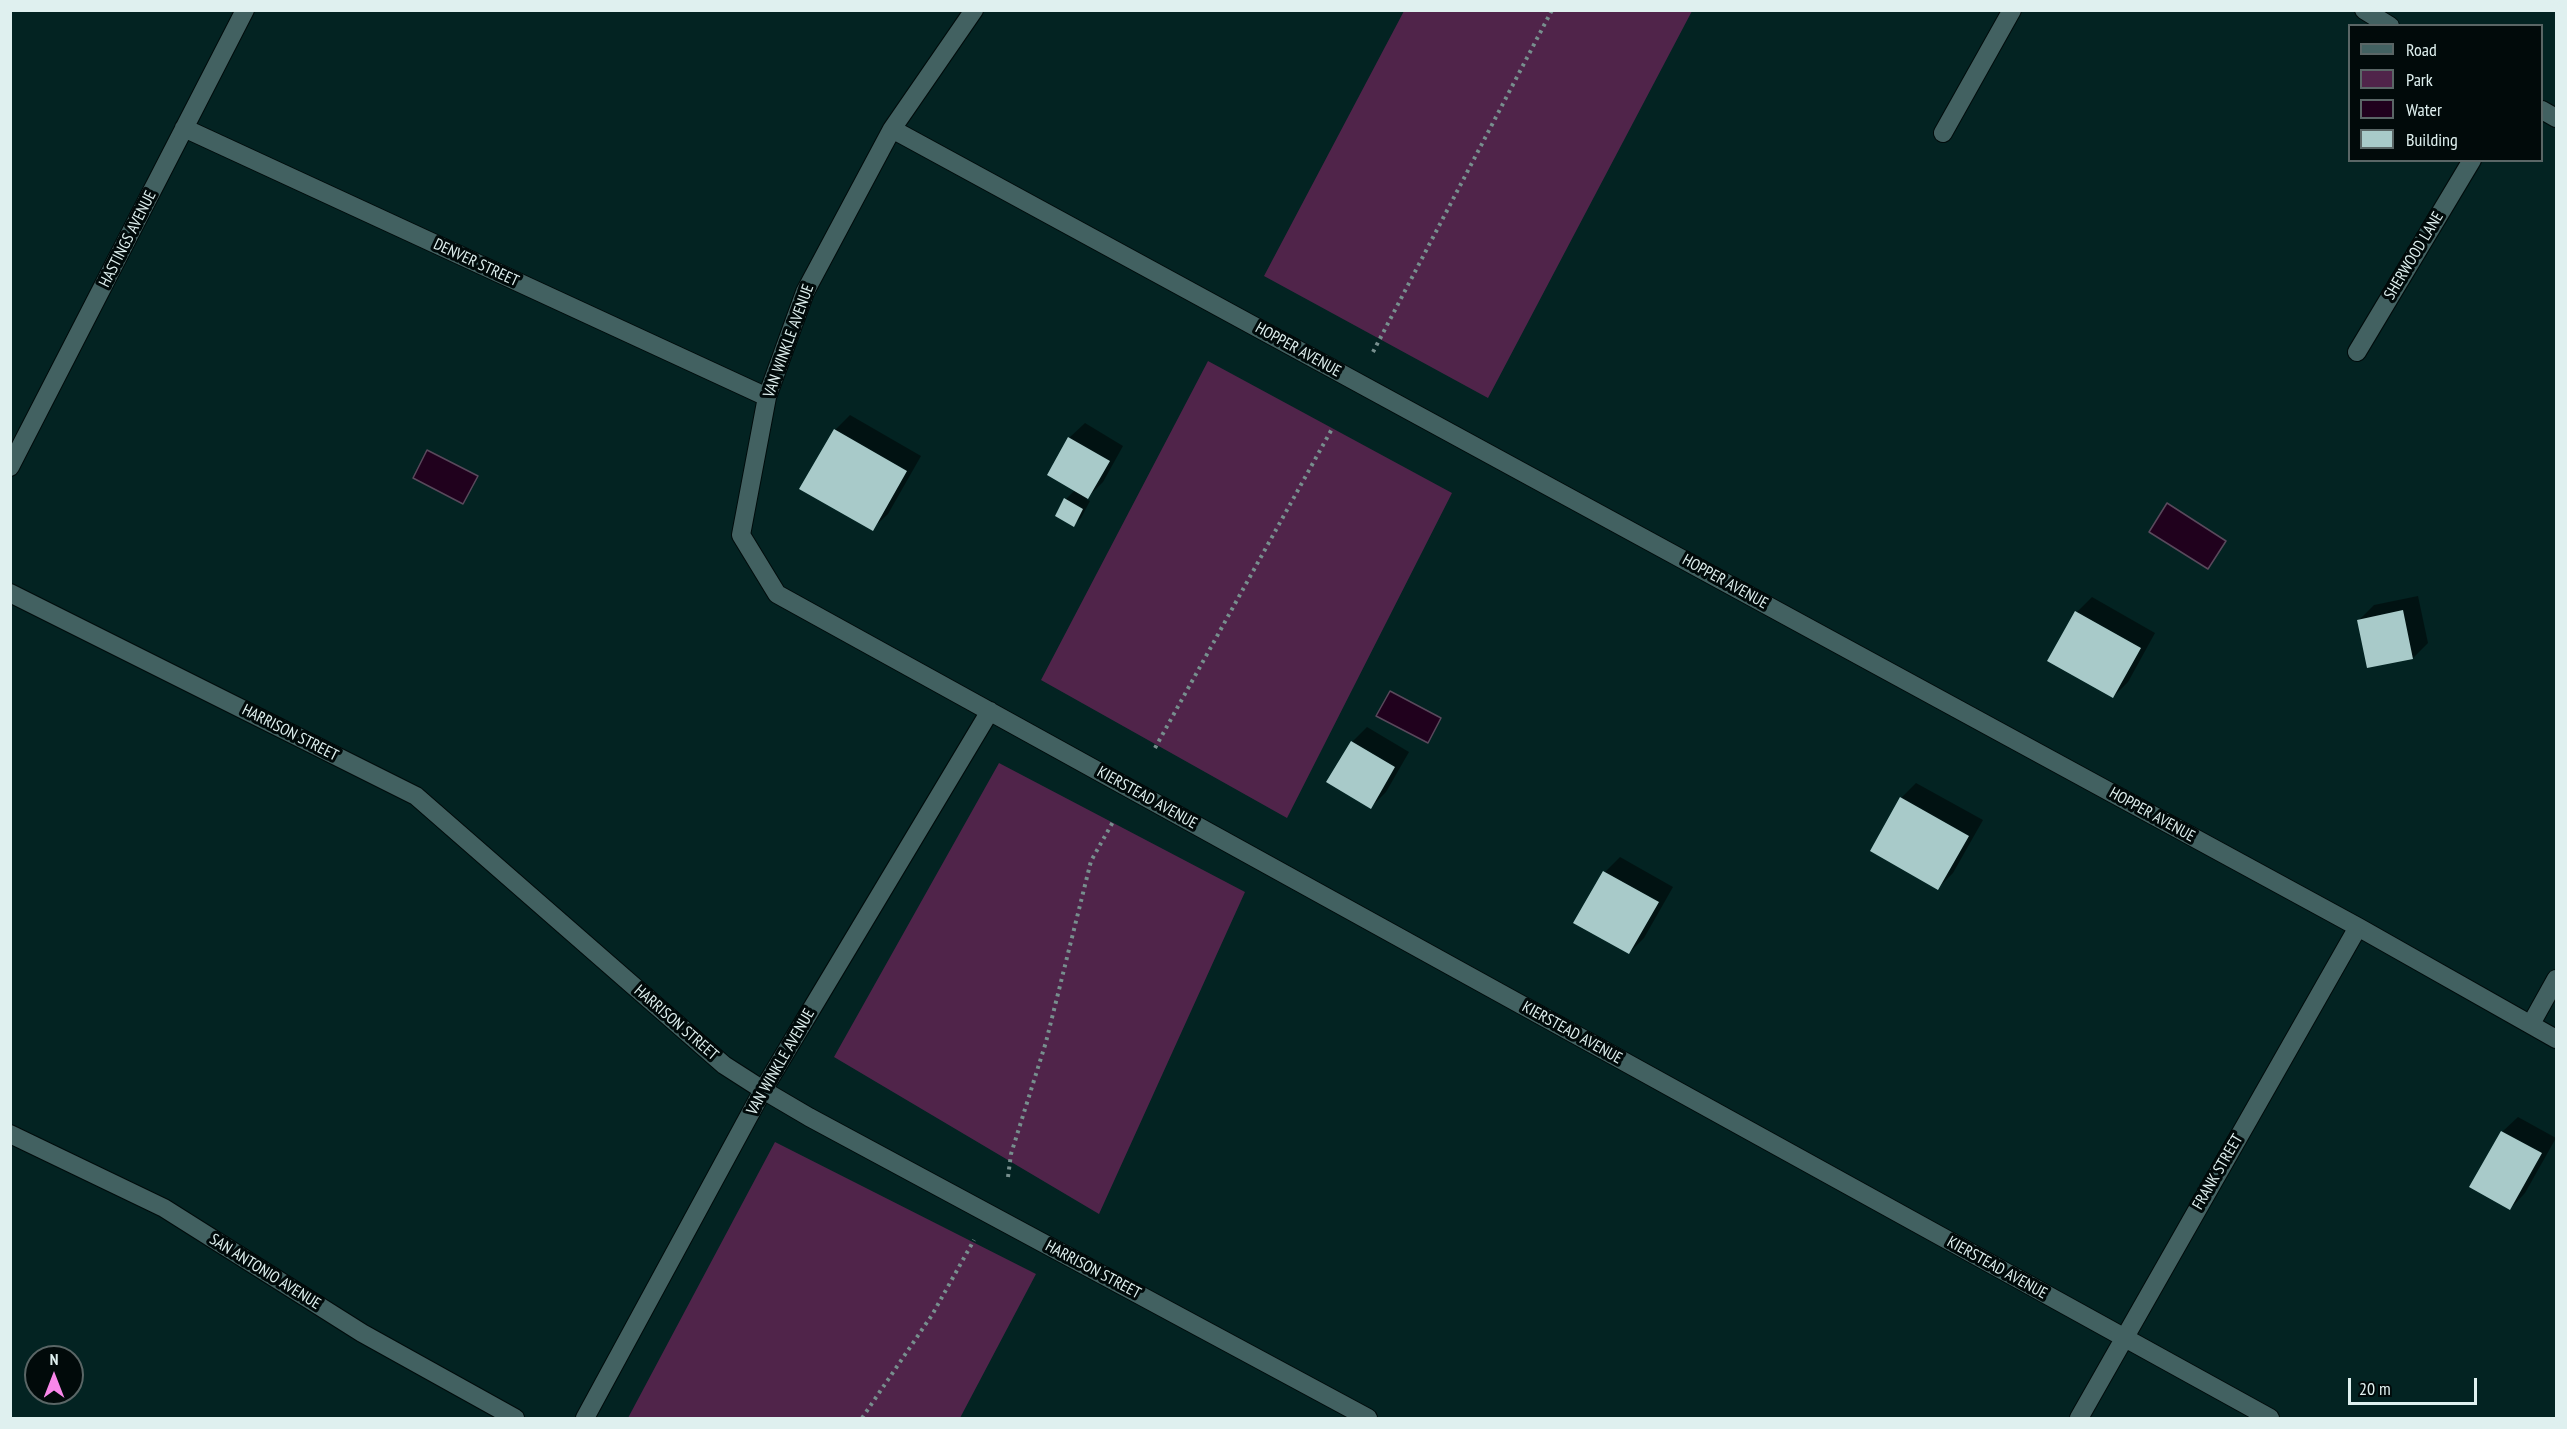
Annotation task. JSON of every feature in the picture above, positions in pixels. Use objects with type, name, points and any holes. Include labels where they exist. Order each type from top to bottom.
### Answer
[{"type":"street","name":"HASTINGS AVENUE","points":[[10,467],[245,10]]},
{"type":"street","name":"VAN WINKLE AVENUE","points":[[874,648],[777,594],[741,535],[767,397],[805,292],[892,129],[974,10]]},
{"type":"street","points":[[1943,133],[2012,10]]},
{"type":"street","points":[[2364,10],[2388,24]]},
{"type":"street","name":"DENVER STREET","points":[[184,128],[767,397]]},
{"type":"street","name":"HOPPER AVENUE","points":[[892,129],[2358,927],[2556,1039]]},
{"type":"street","name":"SHERWOOD LANE","points":[[2357,352],[2471,162]]},
{"type":"street","name":"HARRISON STREET","points":[[10,593],[416,796],[724,1065],[809,1118],[1368,1419]]},
{"type":"street","name":"KIERSTEAD AVENUE","points":[[874,648],[2270,1419]]},
{"type":"street","name":"VAN WINKLE AVENUE","points":[[585,1419],[763,1090],[990,711]]},
{"type":"street","name":"FRANK STREET","points":[[2079,1419],[2358,927]]},
{"type":"street","points":[[2531,1024],[2556,979]]},
{"type":"street","name":"SAN ANTONIO AVENUE","points":[[10,1134],[164,1208],[362,1333],[515,1419]]},
{"type":"path","points":[[1373,352],[1552,10]]},
{"type":"path","points":[[1155,748],[1333,427]]},
{"type":"path","points":[[1008,1178],[1011,1154],[1046,1042],[1091,861],[1114,820]]},
{"type":"path","points":[[862,1419],[932,1315],[975,1240]]},
{"type":"green space","points":[[1404,11],[1692,11],[1488,398],[1264,276]]},
{"type":"green space","points":[[1208,361],[1452,493],[1287,818],[1041,680]]},
{"type":"green space","points":[[999,763],[1245,892],[1099,1214],[834,1057]]},
{"type":"green space","points":[[775,1142],[1036,1274],[960,1418],[628,1418]]},
{"type":"water","points":[[427,450],[478,476],[463,504],[413,478]]},
{"type":"water","points":[[2167,503],[2226,541],[2208,569],[2149,532]]},
{"type":"water","points":[[1390,691],[1441,718],[1428,743],[1376,716]]},
{"type":"building","points":[[834,429],[907,471],[873,531],[799,489]]},
{"type":"building","points":[[1068,437],[1110,461],[1088,499],[1047,475]]},
{"type":"building","points":[[1064,498],[1083,509],[1074,527],[1055,516]]},
{"type":"building","points":[[2403,610],[2413,659],[2367,668],[2357,620]]},
{"type":"building","points":[[2075,611],[2141,648],[2113,698],[2047,661]]},
{"type":"building","points":[[1351,741],[1395,767],[1371,809],[1326,782]]},
{"type":"building","points":[[1900,797],[1969,836],[1938,890],[1870,851]]},
{"type":"building","points":[[1603,871],[1659,902],[1629,954],[1573,923]]},
{"type":"building","points":[[2501,1131],[2542,1153],[2510,1210],[2469,1187]]}]
